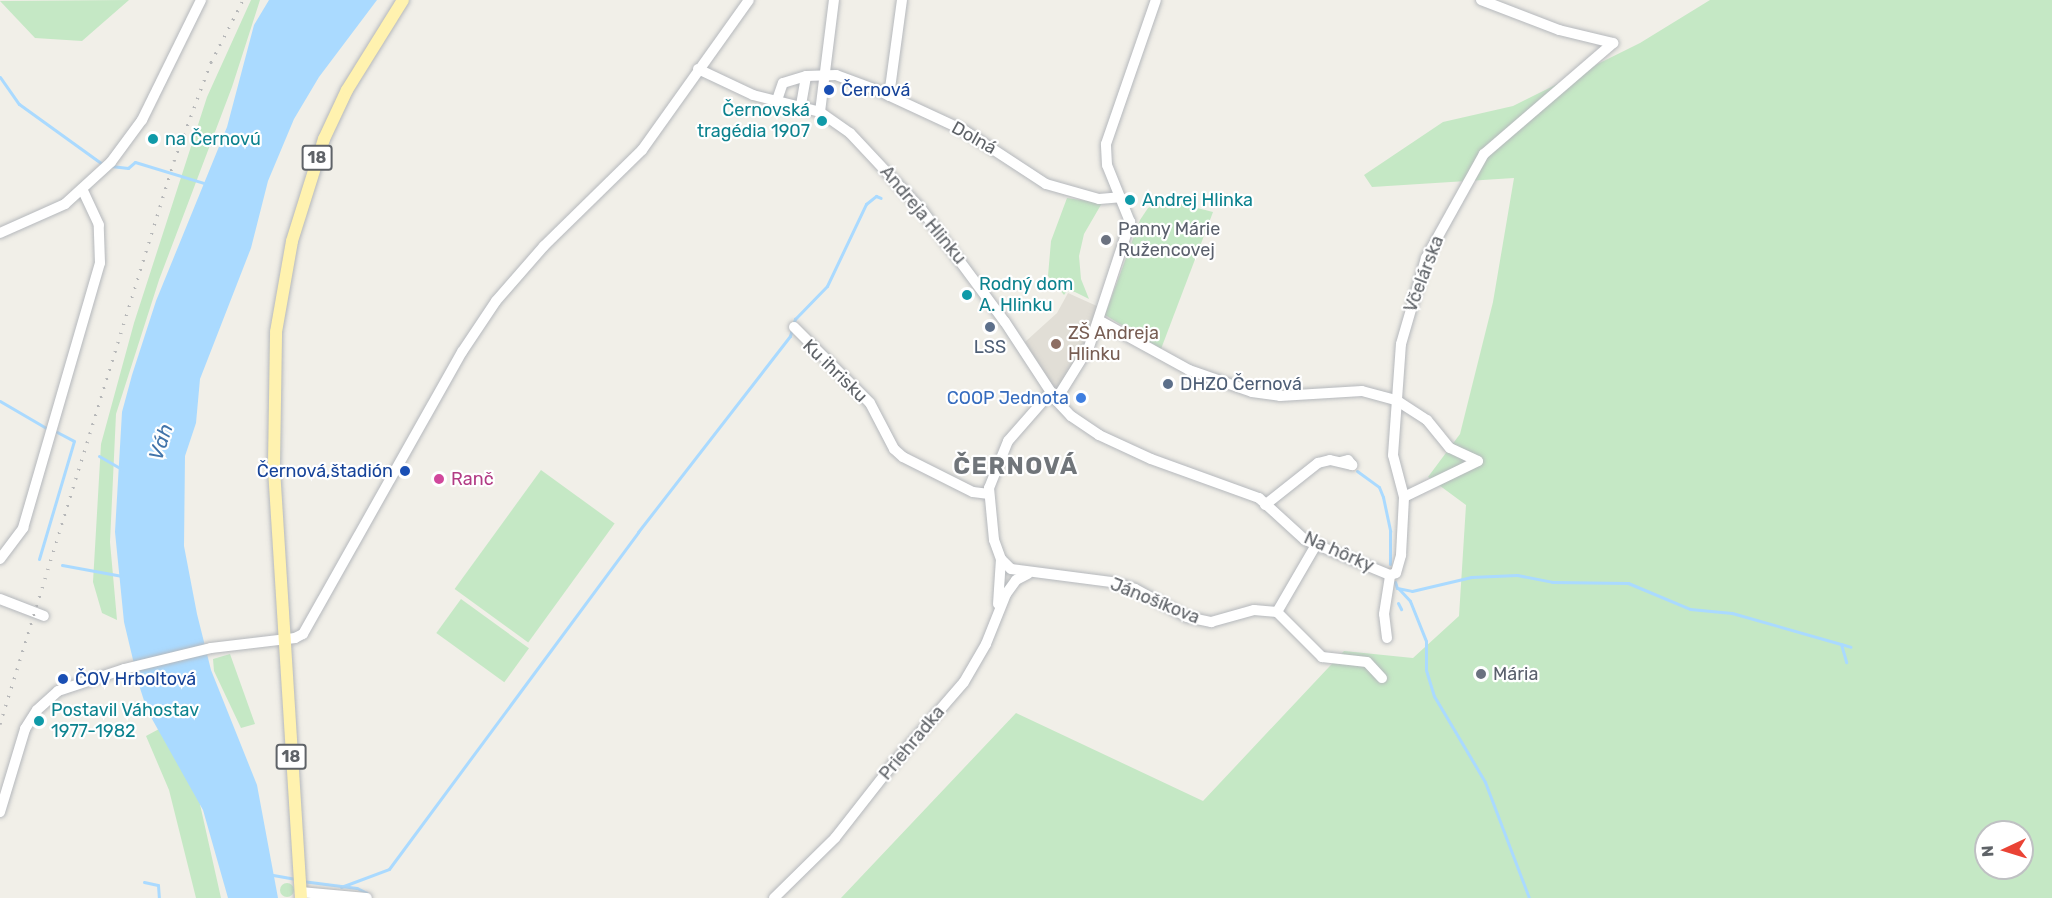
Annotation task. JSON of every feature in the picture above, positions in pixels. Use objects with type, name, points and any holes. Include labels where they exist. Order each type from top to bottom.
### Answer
[{"type":"main road","name":"18","points":[[300,887],[272,397],[285,276],[302,204],[324,139],[353,80],[403,0]]},
{"type":"street","points":[[0,234],[46,215],[83,191],[108,165],[142,120],[201,0]]},
{"type":"street","points":[[0,812],[25,729],[37,710],[67,686],[124,669],[211,648],[295,638],[308,628],[462,352],[496,301],[544,246],[642,150],[749,0]]},
{"type":"street","points":[[820,112],[834,0]]},
{"type":"street","points":[[889,96],[902,0]]},
{"type":"street","points":[[995,618],[1001,559],[988,514],[989,494],[996,465],[1008,441],[1053,396],[1089,347],[1100,321],[1130,222],[1107,165],[1107,132],[1156,0]]},
{"type":"street","name":"Včelárska","points":[[1387,638],[1384,614],[1393,574],[1401,555],[1404,497],[1393,455],[1395,400],[1408,311],[1426,258],[1459,195],[1484,154],[1613,44],[1559,30],[1481,0]]},
{"type":"street","name":"Andreja Hlinku","points":[[698,69],[753,95],[801,105],[820,112],[850,133],[922,210],[1005,322],[1053,396],[1099,435],[1198,479],[1262,502]]},
{"type":"street","points":[[777,100],[783,83],[806,76],[825,74]]},
{"type":"street","name":"Dolná","points":[[825,74],[889,96],[965,132],[1046,184],[1099,199],[1120,197]]},
{"type":"street","points":[[801,105],[806,76]]},
{"type":"street","points":[[0,560],[23,528],[100,263],[99,225],[83,191]]},
{"type":"street","points":[[1100,321],[1189,370],[1252,392],[1280,396],[1362,391],[1395,400],[1415,410],[1461,456],[1478,461],[1404,497]]},
{"type":"street","name":"Ku ihrisku","points":[[794,327],[870,403],[894,449],[903,458],[974,492],[989,494]]},
{"type":"street","points":[[1262,502],[1318,463],[1341,462]]},
{"type":"street","name":"Na hôrky","points":[[1262,502],[1316,545],[1393,574]]},
{"type":"street","points":[[1316,545],[1277,612],[1289,620],[1308,645],[1322,657],[1335,661],[1367,662],[1382,678]]},
{"type":"street","name":"Jánošíkova","points":[[1001,559],[1011,569],[1028,574],[1059,573],[1111,582],[1135,590],[1191,618],[1211,622],[1254,610],[1277,612]]},
{"type":"street","name":"Priehradka","points":[[774,898],[835,838],[893,764],[964,682],[1016,580],[1028,574]]},
{"type":"street","points":[[0,599],[44,616]]},
{"type":"street","points":[[300,887],[367,898]]},
{"type":"shaded area","name":"ZŠ Andreja Hlinku","points":[[1068,293],[1099,307],[1084,347],[1057,393],[1025,342],[1057,313]]},
{"type":"green space","points":[[129,0],[82,41],[35,38],[0,1]]},
{"type":"green space","points":[[251,0],[260,0],[232,87],[159,280],[116,414],[110,542],[117,620],[102,613],[93,582],[101,444],[134,323],[207,97]]},
{"type":"green space","points":[[1710,0],[2052,0],[2052,898],[841,898],[1016,713],[1203,801],[1344,651],[1413,658],[1459,616],[1466,505],[1428,477],[1460,434],[1493,302],[1514,178],[1372,187],[1364,175],[1443,122],[1513,106],[1640,43]]},
{"type":"green space","points":[[1067,198],[1102,203],[1084,234],[1079,256],[1081,279],[1089,299],[1075,292],[1067,291],[1064,295],[1048,276],[1051,241]]},
{"type":"green space","points":[[1166,200],[1213,212],[1161,349],[1105,315],[1140,220],[1148,208]]},
{"type":"green space","points":[[541,470],[615,523],[528,642],[455,589]]},
{"type":"green space","points":[[461,599],[529,648],[504,682],[436,633]]},
{"type":"green space","points":[[230,654],[255,724],[241,728],[214,671],[213,659]]},
{"type":"green space","points":[[159,729],[197,791],[221,898],[196,898],[169,790],[146,736]]},
{"type":"green space","points":[[284,883],[290,883],[294,890],[290,897],[284,897],[280,893],[280,887]]},
{"type":"water","name":"Váh","points":[[269,0],[377,0],[319,77],[294,119],[268,181],[251,248],[200,379],[196,423],[185,456],[184,546],[197,614],[211,670],[257,785],[278,898],[228,898],[203,810],[147,710],[139,685],[124,622],[115,532],[122,412],[132,375],[156,301],[227,127],[254,25]]},
{"type":"waterway","points":[[0,77],[19,104],[105,166]]},
{"type":"waterway","points":[[111,166],[128,168],[135,162],[207,184]]},
{"type":"waterway","points":[[341,887],[389,869],[638,532],[790,336],[795,319],[827,286],[866,204],[876,196],[881,198]]},
{"type":"waterway","points":[[0,401],[46,428]]},
{"type":"waterway","points":[[57,432],[74,441]]},
{"type":"waterway","points":[[39,559],[74,441]]},
{"type":"waterway","points":[[99,456],[123,470]]},
{"type":"waterway","points":[[1357,471],[1379,487],[1383,497],[1390,531],[1390,564]]},
{"type":"waterway","points":[[62,565],[122,576]]},
{"type":"waterway","points":[[1395,582],[1397,588],[1412,591],[1471,577],[1517,575],[1552,582],[1628,583],[1690,609],[1732,613],[1841,644],[1846,662]]},
{"type":"waterway","points":[[1399,589],[1410,601],[1426,641],[1426,670],[1434,696],[1485,782],[1529,898]]},
{"type":"waterway","points":[[1398,603],[1401,609]]},
{"type":"waterway","points":[[1841,644],[1851,647]]},
{"type":"waterway","points":[[273,875],[296,879]]},
{"type":"waterway","points":[[302,881],[357,888],[367,893]]},
{"type":"waterway","points":[[144,882],[158,885],[159,898]]},
{"type":"railway","points":[[0,724],[174,161],[211,62],[243,0]]},
{"type":"place","name":"Černová","points":[[829,90]]},
{"type":"place","name":"Černovská tragédia 1907","points":[[822,121]]},
{"type":"place","name":"na Černovú","points":[[153,139]]},
{"type":"place","name":"Andrej Hlinka","points":[[1130,200]]},
{"type":"place","name":"Panny Márie Ružencovej","points":[[1106,240]]},
{"type":"place","name":"Rodný dom A. Hlinku","points":[[967,295]]},
{"type":"place","name":"LSS","points":[[990,327]]},
{"type":"place","name":"ZŠ Andreja Hlinku","points":[[1056,344]]},
{"type":"place","name":"DHZO Černová","points":[[1168,384]]},
{"type":"place","name":"COOP Jednota","points":[[1081,398]]},
{"type":"place","name":"Černová,štadión","points":[[405,471]]},
{"type":"place","name":"Ranč","points":[[439,479]]},
{"type":"place","name":"Mária","points":[[1481,674]]},
{"type":"place","name":"ČOV Hrboltová","points":[[63,679]]},
{"type":"place","name":"Postavil Váhostav 1977-1982","points":[[39,721]]},
{"type":"district","name":"ČERNOVÁ","points":[[1016,467]]}]
